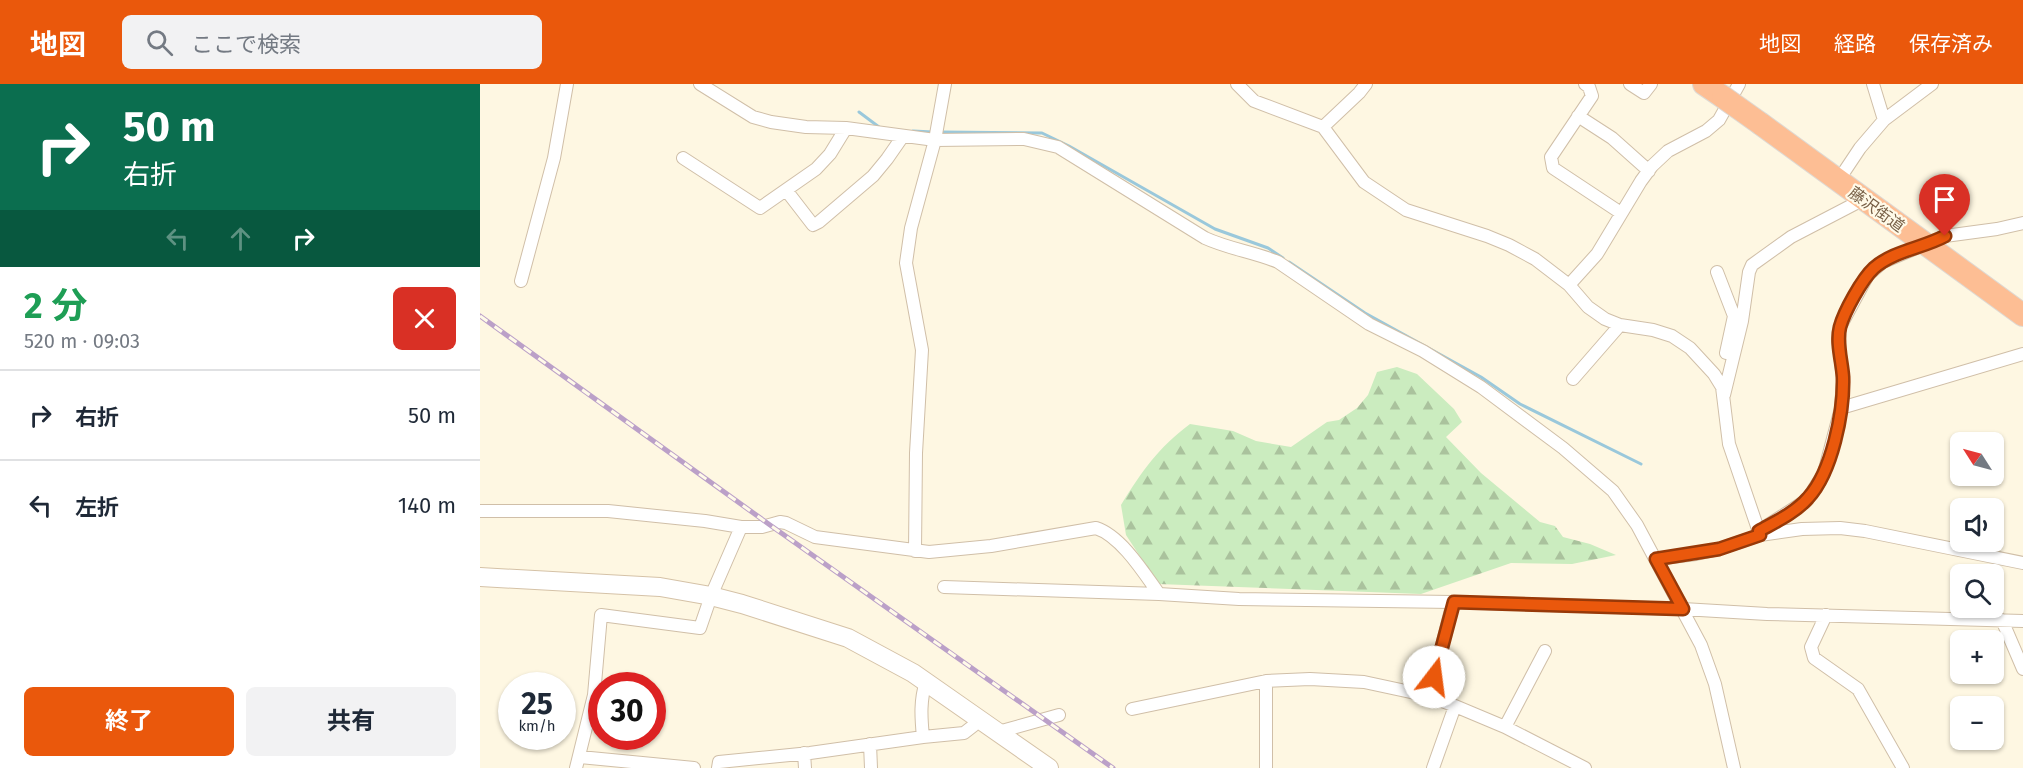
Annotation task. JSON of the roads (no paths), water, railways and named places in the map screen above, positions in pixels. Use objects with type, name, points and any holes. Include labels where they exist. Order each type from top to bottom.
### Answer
[{"type":"highway","points":[[1704,84],[1734,88]]},
{"type":"highway","name":"藤沢街道","points":[[1734,88],[1761,124],[2023,315]]},
{"type":"street","points":[[521,281],[554,158],[567,84]]},
{"type":"street","points":[[700,84],[753,117],[806,127],[846,128],[935,140],[1024,139],[1058,147],[1205,238],[1223,246],[1278,262],[1360,318],[1455,370],[1563,448],[1613,491],[1627,508],[1701,645],[1715,684],[1734,768]]},
{"type":"street","points":[[915,550],[916,453],[922,350],[906,263],[911,228],[935,140],[945,84]]},
{"type":"street","points":[[1237,84],[1254,100],[1323,127],[1364,182],[1406,210],[1487,236],[1535,259],[1569,285],[1588,307],[1605,319],[1620,325],[1653,330],[1672,336],[1690,348],[1714,374],[1722,390]]},
{"type":"street","points":[[1323,127],[1366,84]]},
{"type":"street","points":[[1585,84],[1589,87],[1592,96],[1551,157],[1553,168],[1622,213]]},
{"type":"street","points":[[1630,84],[1644,93],[1651,84]]},
{"type":"street","points":[[1873,84],[1884,120]]},
{"type":"street","points":[[1838,181],[1860,148],[1884,120],[1932,84]]},
{"type":"street","points":[[1569,285],[1597,254],[1648,171],[1668,151],[1719,120],[1734,88]]},
{"type":"street","points":[[1578,116],[1612,138],[1648,171]]},
{"type":"street","points":[[683,158],[760,208],[823,162],[846,128]]},
{"type":"street","points":[[786,190],[813,225],[873,176],[903,136]]},
{"type":"street","points":[[1722,390],[1742,321],[1752,265],[1791,237],[1864,199]]},
{"type":"street","points":[[1656,559],[1719,549],[1759,533],[1798,507],[1815,490],[1824,473],[1841,408],[1843,379],[1839,338],[1844,317],[1868,275],[1875,268],[1893,257],[1945,236],[2023,223]]},
{"type":"street","points":[[1717,272],[1734,316],[1722,390],[1729,444],[1759,533]]},
{"type":"street","points":[[1573,379],[1620,325]]},
{"type":"street","points":[[1841,408],[2023,354]]},
{"type":"street","points":[[480,511],[608,511],[741,527],[762,527],[780,522],[815,537],[929,552],[991,546],[1096,528],[1105,530],[1124,548],[1159,594]]},
{"type":"street","points":[[694,768],[578,763],[594,695],[601,615],[700,628],[711,596],[741,527]]},
{"type":"street","points":[[1759,533],[1840,528],[2023,563]]},
{"type":"street","points":[[480,577],[660,587],[742,603],[848,638],[926,681],[1049,768]]},
{"type":"street","points":[[944,587],[1239,599],[1454,602],[2023,621]]},
{"type":"street","points":[[1429,696],[1454,602]]},
{"type":"street","points":[[1827,615],[1811,647],[1814,658],[1858,689],[1903,768]]},
{"type":"street","points":[[2002,620],[2023,669]]},
{"type":"street","points":[[1505,727],[1545,651]]},
{"type":"street","points":[[1132,709],[1266,681],[1310,679],[1364,682],[1429,696],[1455,706],[1505,727],[1585,768]]},
{"type":"street","points":[[923,736],[921,706],[926,681]]},
{"type":"street","points":[[1266,681],[1266,768]]},
{"type":"street","points":[[1433,768],[1455,706]]},
{"type":"street","points":[[998,732],[1059,715]]},
{"type":"street","points":[[718,768],[718,762],[804,753],[923,736],[964,733],[979,719]]},
{"type":"street","points":[[870,744],[871,768]]},
{"type":"street","points":[[804,753],[805,768]]},
{"type":"waterway","points":[[859,112],[879,127]]},
{"type":"waterway","points":[[913,131],[933,132]]},
{"type":"waterway","points":[[941,132],[1042,133],[1215,229],[1268,248],[1283,258]]},
{"type":"waterway","points":[[1289,262],[1365,313],[1481,377],[1520,404],[1641,464]]},
{"type":"railway","points":[[480,316],[1113,768]]}]
